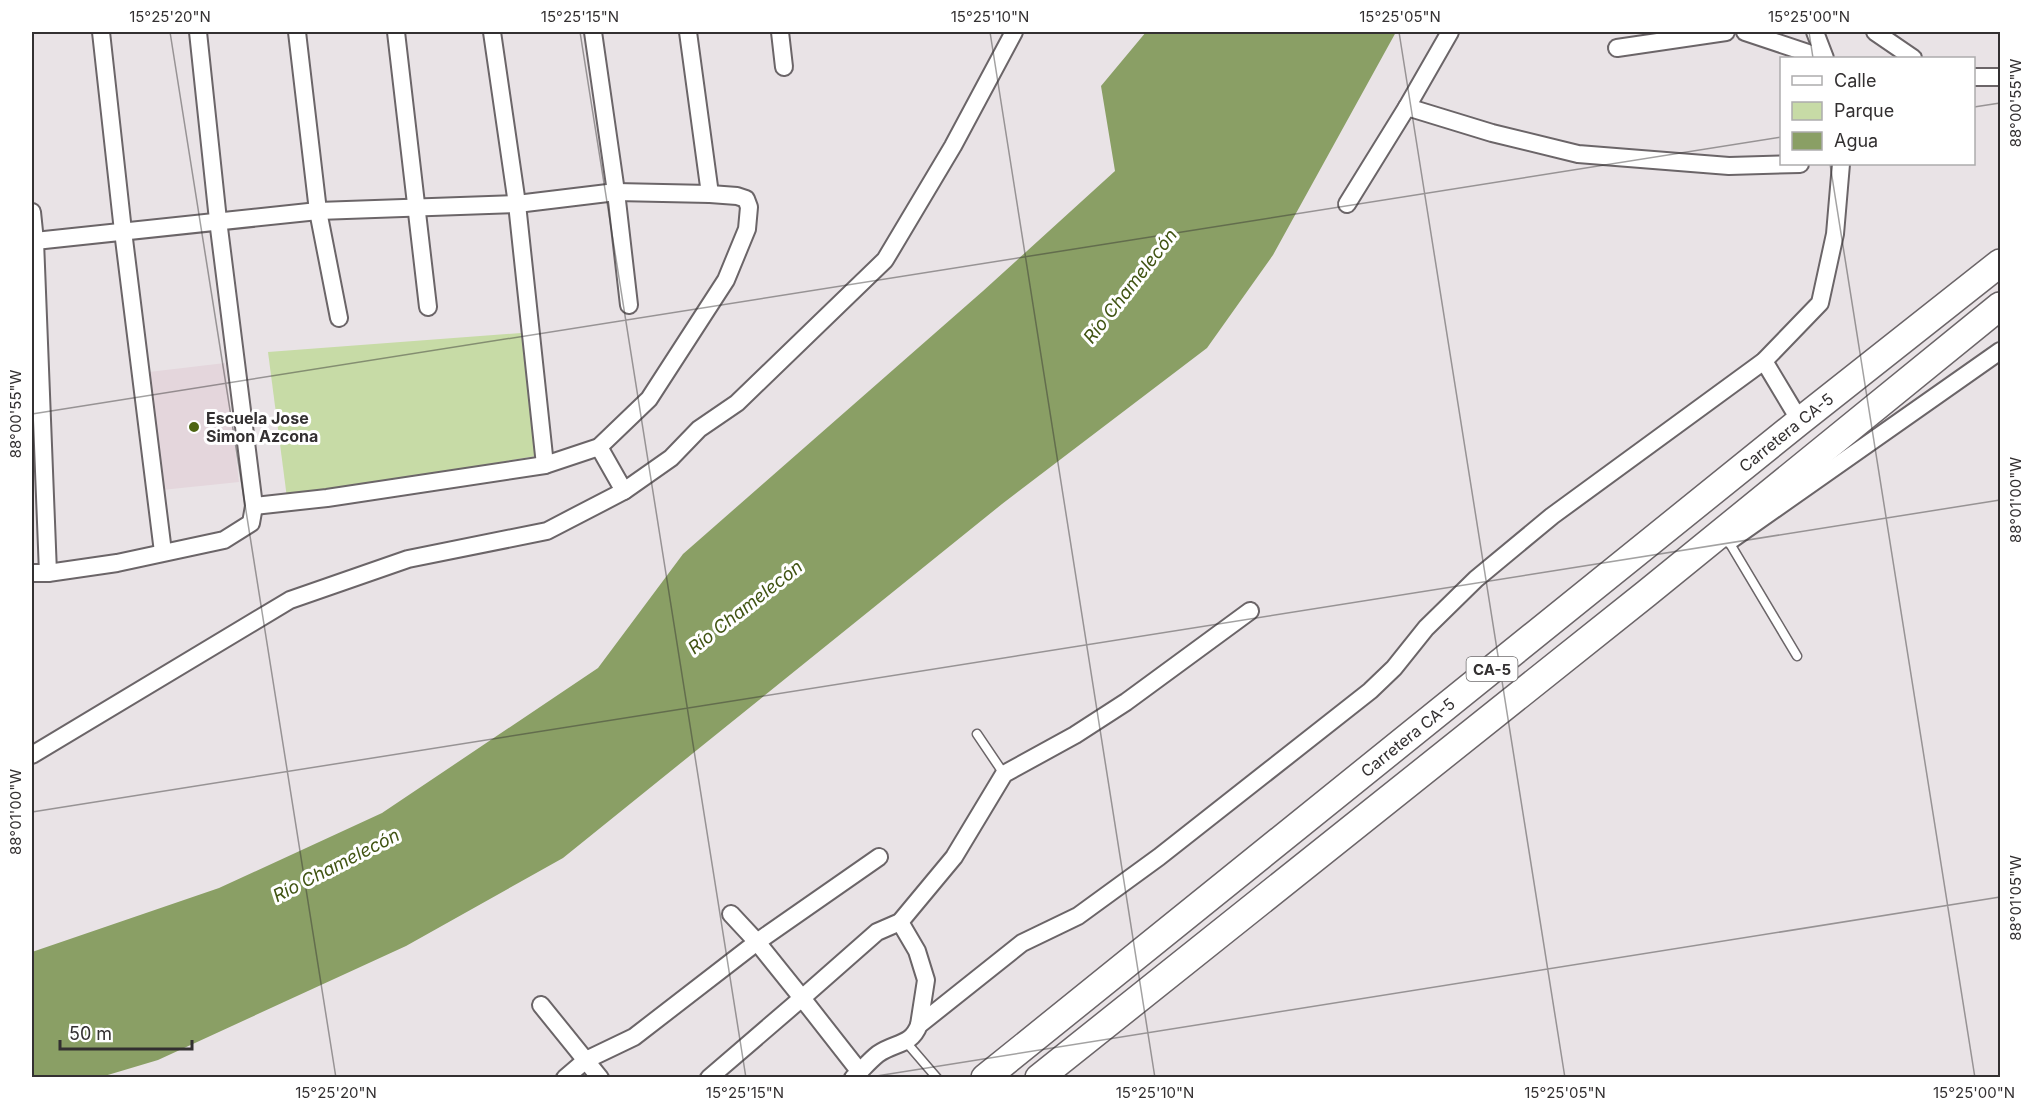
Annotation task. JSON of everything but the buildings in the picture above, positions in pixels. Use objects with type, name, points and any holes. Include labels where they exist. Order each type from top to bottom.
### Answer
[{"type":"highway","name":"Carretera CA-5","points":[[985,1077],[1800,421],[2001,263]]},
{"type":"highway","name":"CA-5","points":[[1039,1077],[1647,593],[2001,306]]},
{"type":"street","points":[[101,32],[163,552]]},
{"type":"street","points":[[32,213],[35,241],[40,573],[117,562],[224,540],[251,523],[254,506],[218,220],[198,32]]},
{"type":"street","points":[[297,32],[318,211],[339,318]]},
{"type":"street","points":[[396,32],[428,307]]},
{"type":"street","points":[[492,32],[517,204],[545,465]]},
{"type":"street","points":[[593,32],[616,192],[629,305]]},
{"type":"street","points":[[688,32],[710,194]]},
{"type":"street","points":[[780,32],[784,67]]},
{"type":"street","points":[[32,755],[290,600],[408,559],[547,531],[624,491],[671,458],[699,429],[737,403],[885,260],[953,146],[1014,32]]},
{"type":"street","points":[[1347,204],[1450,32]]},
{"type":"street","points":[[1617,48],[1726,32]]},
{"type":"street","points":[[1745,32],[1821,57]]},
{"type":"street","points":[[1815,32],[1824,57]]},
{"type":"street","points":[[1875,32],[1912,57]]},
{"type":"street","points":[[1975,77],[2001,77]]},
{"type":"street","points":[[1407,107],[1492,133],[1578,154],[1729,166],[1780,165]]},
{"type":"street","points":[[919,1025],[1022,943],[1078,916],[1159,857],[1370,691],[1394,668],[1426,628],[1455,599],[1552,516],[1764,361],[1820,303],[1835,234],[1841,165]]},
{"type":"street","points":[[35,241],[318,211],[517,204],[616,192],[710,194],[746,199],[749,207],[747,229],[726,280],[649,399],[599,447],[545,465],[327,498],[254,506]]},
{"type":"street","points":[[1647,593],[1729,542],[2001,351]]},
{"type":"street","points":[[1764,361],[1800,421]]},
{"type":"street","points":[[599,447],[624,491]]},
{"type":"street","points":[[709,1077],[877,932],[900,922],[954,857],[1004,774],[1075,735],[1126,702],[1250,611]]},
{"type":"street","points":[[565,1077],[586,1060],[634,1037],[757,942],[879,856]]},
{"type":"street","points":[[731,914],[802,998],[857,1075],[883,1051],[915,1036],[919,1025],[926,980],[917,951],[900,922]]},
{"type":"street","points":[[541,1005],[600,1077]]},
{"type":"lane","points":[[1729,542],[1797,656]]},
{"type":"lane","points":[[977,734],[1004,774]]},
{"type":"lane","points":[[906,1042],[937,1077]]},
{"type":"shaded area","name":"Escuela Jose Simon Azcona","points":[[225,363],[239,482],[162,490],[149,372]]},
{"type":"green space","points":[[521,333],[536,456],[287,498],[268,352]]},
{"type":"water","name":"Río Chamelecón","points":[[1146,32],[1396,32],[1273,255],[1207,348],[1002,504],[563,858],[406,946],[158,1060],[101,1077],[32,1077],[32,952],[219,888],[382,813],[598,668],[683,554],[983,291],[1115,171],[1101,86]]},
{"type":"place","name":"Escuela Jose Simon Azcona","points":[[194,427]]}]
